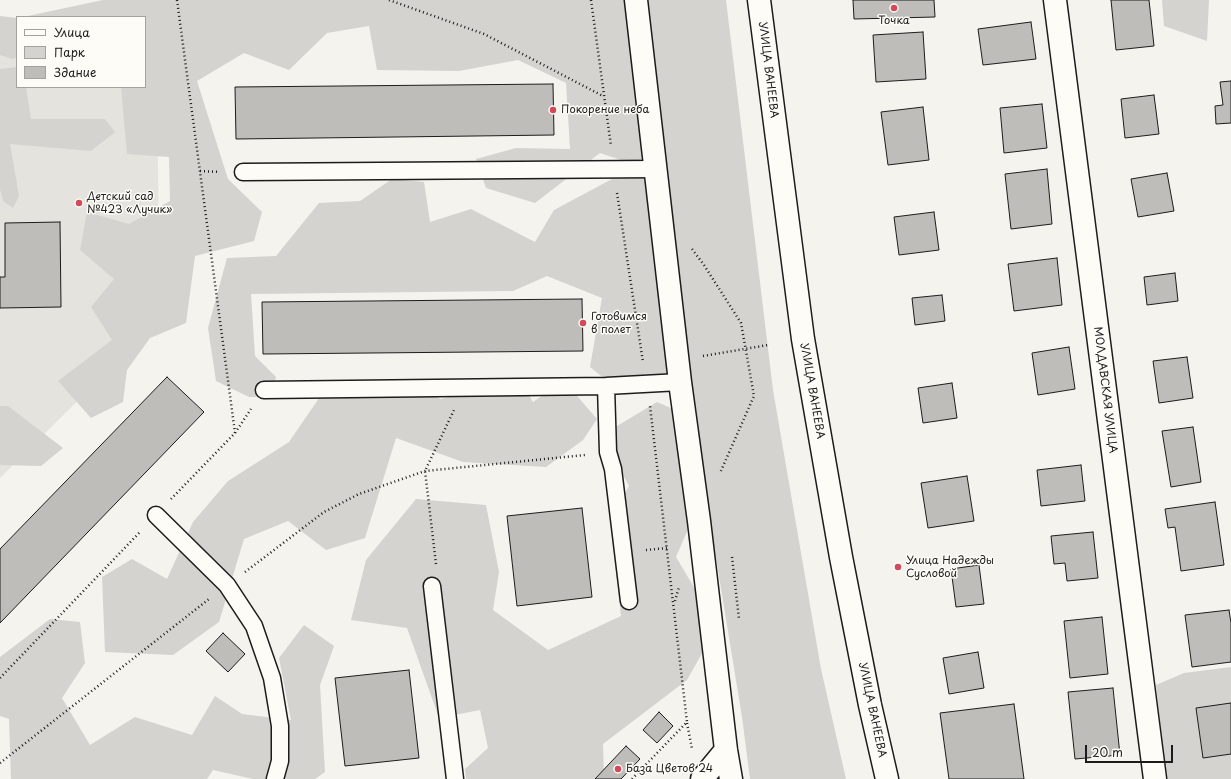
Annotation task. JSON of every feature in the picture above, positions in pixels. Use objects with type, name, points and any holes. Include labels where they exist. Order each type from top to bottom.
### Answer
[{"type":"street","points":[[636,0],[679,360],[680,382],[699,521],[730,779]]},
{"type":"street","name":"УЛИЦА ВАНЕЕВА","points":[[758,0],[803,339],[841,558],[870,705],[887,779]]},
{"type":"street","name":"МОЛДАВСКАЯ УЛИЦА","points":[[1055,0],[1155,779]]},
{"type":"street","points":[[702,779],[726,750]]},
{"type":"lane","points":[[243,172],[656,169]]},
{"type":"lane","points":[[264,390],[606,386],[680,382]]},
{"type":"lane","points":[[606,386],[608,452],[613,469],[630,601]]},
{"type":"lane","points":[[156,515],[227,585],[254,626],[272,678],[280,726],[280,762],[275,779]]},
{"type":"lane","points":[[432,586],[455,779]]},
{"type":"path","points":[[177,0],[235,433]]},
{"type":"path","points":[[389,0],[484,34],[604,96]]},
{"type":"path","points":[[591,0],[614,169],[647,384],[687,722],[632,779]]},
{"type":"path","points":[[691,247],[741,323],[746,350]]},
{"type":"path","points":[[679,360],[746,350],[768,345]]},
{"type":"path","points":[[432,586],[437,573],[425,471],[464,388]]},
{"type":"path","points":[[0,678],[235,433],[264,390]]},
{"type":"path","points":[[0,763],[227,585],[324,512],[359,494],[425,471],[608,452]]},
{"type":"shaded area","name":"Детский сад №423 «Лучик»","points":[[156,26],[160,319],[0,478],[0,29],[16,29],[16,88],[146,88]]},
{"type":"green space","points":[[103,0],[726,0],[773,390],[821,669],[846,779],[750,779],[742,717],[707,503],[664,151],[630,163],[600,153],[535,203],[486,188],[476,159],[516,148],[570,149],[566,83],[518,60],[459,71],[377,70],[369,26],[327,33],[289,70],[244,53],[197,81],[228,179],[262,212],[254,241],[195,256],[186,323],[150,338],[127,370],[123,402],[91,418],[58,381],[112,340],[91,307],[114,279],[80,250],[87,212],[129,224],[170,201],[169,157],[127,154],[121,88],[146,88],[146,16],[28,16]]},
{"type":"green space","points":[[1162,0],[1209,0],[1207,41],[1164,26]]},
{"type":"green space","points":[[0,16],[16,18],[16,58],[13,59],[0,55]]},
{"type":"green space","points":[[16,67],[16,88],[26,88],[31,119],[105,119],[115,132],[91,151],[10,144],[19,196],[13,208],[3,201],[0,189],[0,69]]},
{"type":"green space","points":[[647,176],[677,372],[621,392],[590,367],[602,298],[547,276],[513,291],[251,294],[255,356],[276,377],[271,397],[249,397],[216,381],[208,328],[227,258],[276,256],[319,203],[360,201],[392,179],[424,182],[430,222],[471,209],[535,242],[554,210],[612,179]]},
{"type":"green space","points":[[417,380],[440,399],[520,380],[533,402],[564,381],[597,419],[583,440],[546,467],[463,462],[396,438],[365,538],[326,550],[288,521],[244,539],[219,622],[173,655],[105,652],[102,577],[132,559],[167,579],[193,522],[228,481],[289,442],[330,382]]},
{"type":"green space","points":[[657,402],[691,417],[701,499],[676,557],[695,589],[705,648],[687,680],[603,744],[604,779],[466,779],[465,769],[488,748],[480,710],[439,718],[407,628],[351,620],[366,560],[416,499],[486,505],[499,572],[493,610],[548,650],[621,616],[610,519],[629,486],[602,435]]},
{"type":"green space","points":[[0,406],[8,406],[63,448],[41,466],[0,465]]},
{"type":"green space","points":[[50,619],[80,622],[85,663],[62,698],[90,745],[135,717],[192,735],[215,696],[242,714],[291,720],[279,658],[304,625],[334,646],[320,685],[325,772],[315,779],[253,779],[213,770],[207,779],[11,779],[9,719],[0,716],[0,657]]},
{"type":"green space","points":[[1231,667],[1231,779],[1166,779],[1156,685],[1184,673]]},
{"type":"building","name":"Точка","points":[[853,0],[934,0],[935,17],[854,19]]},
{"type":"building","points":[[1111,0],[1149,0],[1154,46],[1116,50]]},
{"type":"building","points":[[1031,22],[1036,59],[983,65],[978,29]]},
{"type":"building","points":[[923,32],[926,79],[876,82],[873,35]]},
{"type":"building","points":[[1231,81],[1231,123],[1216,124],[1215,106],[1223,105],[1220,82]]},
{"type":"building","points":[[553,84],[554,135],[236,139],[235,87]]},
{"type":"building","points":[[1154,95],[1159,134],[1125,138],[1121,99]]},
{"type":"building","points":[[1042,104],[1047,148],[1004,153],[1000,108]]},
{"type":"building","points":[[923,107],[929,160],[888,165],[881,112]]},
{"type":"building","points":[[1047,169],[1052,224],[1011,229],[1005,174]]},
{"type":"building","points":[[1167,173],[1174,211],[1138,217],[1131,179]]},
{"type":"building","points":[[934,212],[939,250],[899,255],[894,217]]},
{"type":"building","points":[[60,222],[61,307],[0,308],[0,277],[5,277],[5,223]]},
{"type":"building","points":[[1057,258],[1062,305],[1014,311],[1008,264]]},
{"type":"building","points":[[1175,273],[1178,301],[1147,305],[1144,277]]},
{"type":"building","points":[[942,295],[945,321],[915,325],[912,298]]},
{"type":"building","points":[[582,299],[583,351],[263,354],[262,302]]},
{"type":"building","points":[[1069,347],[1075,389],[1038,395],[1032,353]]},
{"type":"building","points":[[1187,357],[1193,398],[1159,403],[1153,361]]},
{"type":"building","points":[[167,377],[204,412],[0,623],[0,549]]},
{"type":"building","points":[[952,383],[957,418],[923,423],[918,388]]},
{"type":"building","points":[[1193,427],[1201,482],[1171,487],[1162,431]]},
{"type":"building","points":[[1081,465],[1085,501],[1041,506],[1037,470]]},
{"type":"building","points":[[967,476],[974,521],[928,528],[921,483]]},
{"type":"building","points":[[1215,502],[1224,565],[1181,571],[1175,527],[1168,528],[1165,509]]},
{"type":"building","points":[[582,508],[592,597],[517,606],[507,516]]},
{"type":"building","points":[[1093,532],[1098,578],[1067,581],[1065,563],[1054,564],[1051,536]]},
{"type":"building","points":[[979,565],[984,604],[956,607],[951,569]]},
{"type":"building","points":[[1229,610],[1231,623],[1231,662],[1192,667],[1185,615]]},
{"type":"building","points":[[1102,617],[1108,674],[1070,678],[1064,621]]},
{"type":"building","points":[[223,633],[245,654],[228,672],[206,651]]},
{"type":"building","points":[[978,652],[984,688],[949,694],[943,658]]},
{"type":"building","points":[[409,670],[419,758],[345,766],[335,678]]},
{"type":"building","points":[[1113,688],[1120,755],[1075,759],[1068,692]]},
{"type":"building","points":[[1231,703],[1231,754],[1203,758],[1196,708]]},
{"type":"building","points":[[1014,704],[1024,779],[949,779],[940,713]]},
{"type":"building","points":[[659,712],[673,726],[657,743],[643,730]]},
{"type":"building","name":"База Цветов 24","points":[[626,746],[640,759],[621,779],[595,779]]},
{"type":"place","name":"Точка","points":[[894,8]]},
{"type":"place","name":"Покорение неба","points":[[553,110]]},
{"type":"place","name":"Детский сад №423 «Лучик»","points":[[79,203]]},
{"type":"place","name":"Готовимся в полет","points":[[583,323]]},
{"type":"place","name":"Улица Надежды Сусловой","points":[[898,567]]},
{"type":"place","name":"База Цветов 24","points":[[618,769]]}]
